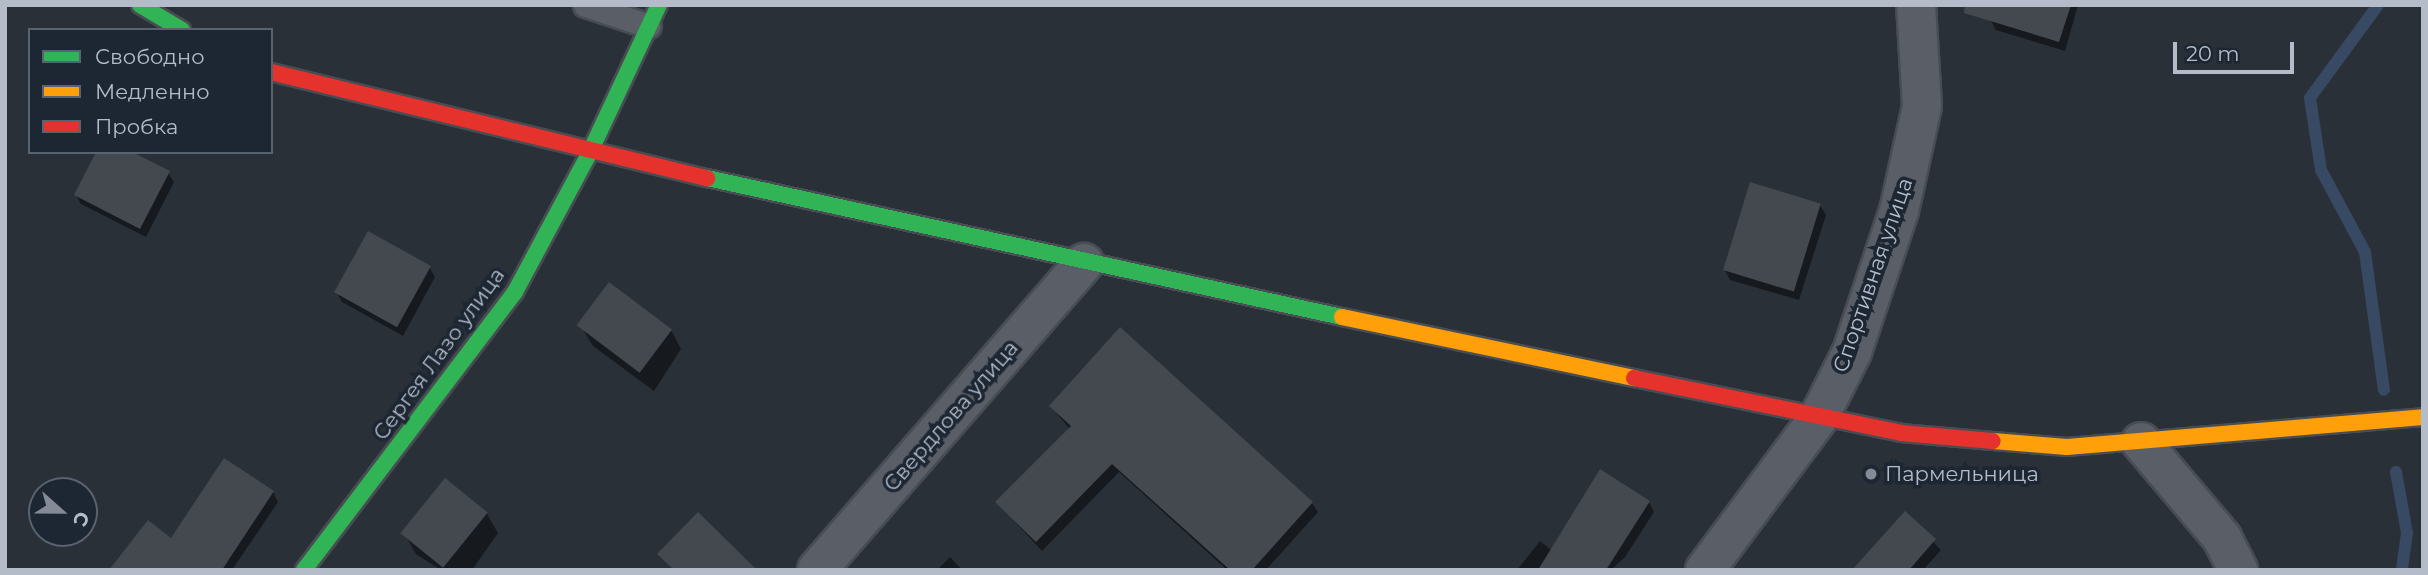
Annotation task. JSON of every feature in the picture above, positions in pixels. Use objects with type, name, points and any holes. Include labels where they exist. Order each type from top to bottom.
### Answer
[{"type":"main road","points":[[140,5],[179,28]]},
{"type":"main road","name":"Сергея Лазо улица","points":[[304,570],[515,292],[590,152],[659,5]]},
{"type":"main road","points":[[273,73],[590,152],[1084,263],[1819,418],[1983,443],[2067,447],[2423,417]]},
{"type":"street","name":"Спортивная улица","points":[[1705,570],[1819,418],[1852,352],[1899,211],[1922,106],[1916,5]]},
{"type":"street","name":"Свердлова улица","points":[[817,570],[1084,263]]},
{"type":"street","points":[[2141,442],[2222,538],[2238,570]]},
{"type":"lane","points":[[585,5],[649,26]]},
{"type":"building","points":[[1965,5],[2071,5],[2059,42],[1964,13]]},
{"type":"building","points":[[95,154],[136,154],[170,171],[140,229],[74,195]]},
{"type":"building","points":[[1750,182],[1821,204],[1794,292],[1723,270]]},
{"type":"building","points":[[368,231],[431,266],[397,327],[334,292]]},
{"type":"building","points":[[609,282],[672,330],[640,373],[577,325]]},
{"type":"building","points":[[1120,327],[1313,502],[1252,570],[1230,570],[1112,464],[1036,542],[995,502],[1071,426],[1049,406]]},
{"type":"building","points":[[224,458],[274,491],[222,570],[109,570],[148,520],[171,538]]},
{"type":"building","points":[[1600,469],[1650,501],[1606,570],[1538,570]]},
{"type":"building","points":[[445,478],[488,513],[443,568],[400,533]]},
{"type":"building","points":[[1905,511],[1936,539],[1909,570],[1852,570]]},
{"type":"building","points":[[698,512],[757,570],[674,570],[657,554]]},
{"type":"waterway","points":[[2378,5],[2310,98],[2321,170],[2365,252],[2384,390]]},
{"type":"waterway","points":[[2396,472],[2407,533],[2402,570]]},
{"type":"traffic: fast","points":[[140,5],[179,28]]},
{"type":"traffic: fast","points":[[304,570],[515,292],[590,152],[659,5]]},
{"type":"traffic: fast","points":[[707,178],[1342,317]]},
{"type":"traffic: slow","points":[[1342,317],[1634,378]]},
{"type":"traffic: slow","points":[[1993,441],[2067,447],[2423,417]]},
{"type":"traffic: jam","points":[[273,72],[707,178]]},
{"type":"traffic: jam","points":[[1634,378],[1901,433],[1993,441]]},
{"type":"place","name":"Пармельница","points":[[1871,474]]}]
